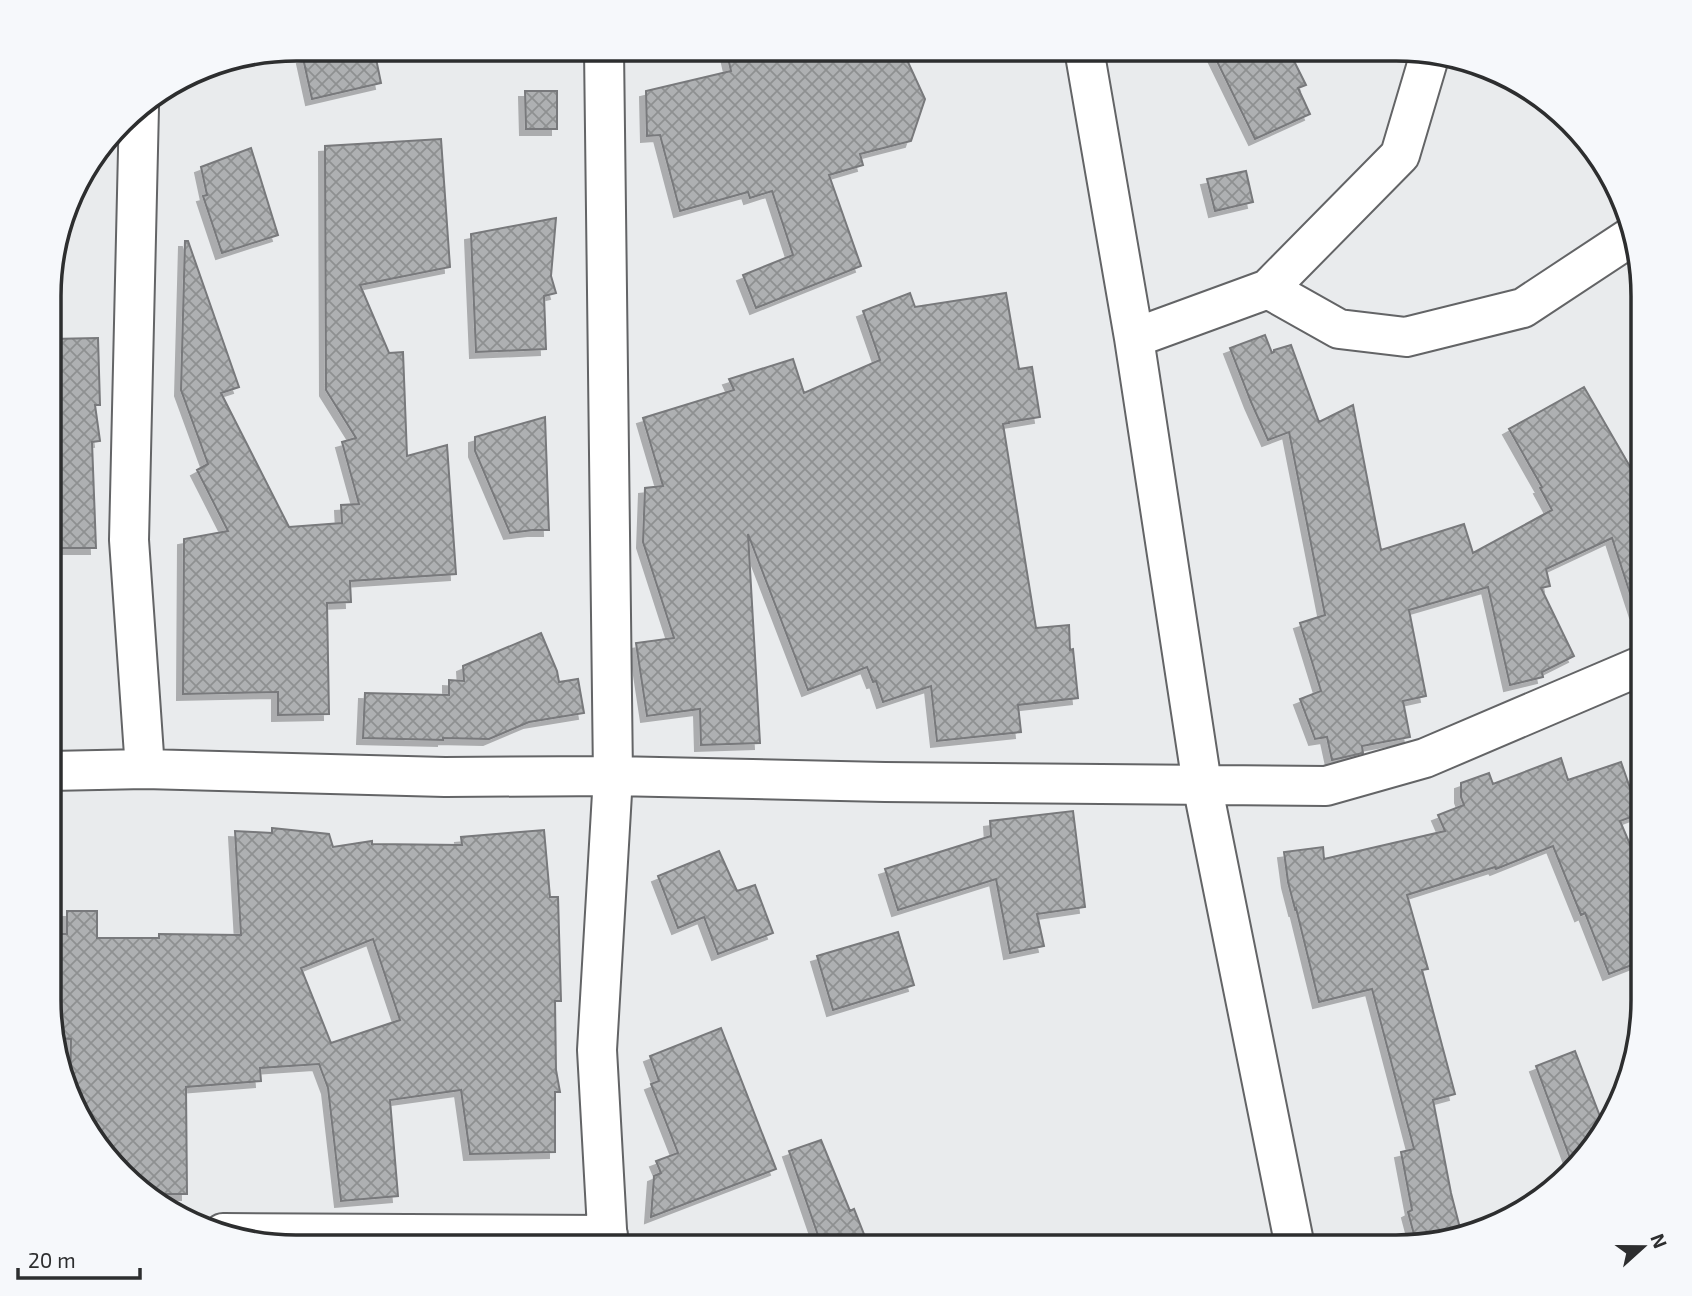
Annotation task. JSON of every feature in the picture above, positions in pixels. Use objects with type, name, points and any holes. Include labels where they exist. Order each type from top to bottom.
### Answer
[{"type":"street","points":[[604,62],[613,776],[597,1050],[608,1234]]},
{"type":"street","points":[[1086,62],[1134,338],[1202,784],[1293,1235]]},
{"type":"street","points":[[1134,338],[1268,289],[1400,155],[1427,63]]},
{"type":"street","points":[[139,121],[130,540],[145,769]]},
{"type":"street","points":[[1268,289],[1339,329],[1406,337],[1523,308],[1624,241]]},
{"type":"street","points":[[62,771],[145,769],[445,777],[613,776],[872,782],[1326,786],[1425,758],[1630,670]]},
{"type":"building","points":[[304,62],[377,62],[381,83],[312,99]]},
{"type":"building","points":[[729,62],[908,62],[925,99],[911,141],[860,154],[863,165],[829,175],[861,266],[756,308],[743,275],[793,255],[772,191],[750,198],[748,192],[680,211],[660,135],[647,136],[646,91],[731,71]]},
{"type":"building","points":[[1217,62],[1294,62],[1306,85],[1298,88],[1310,114],[1255,139]]},
{"type":"building","points":[[525,91],[557,91],[557,129],[526,129]]},
{"type":"building","points":[[441,139],[450,267],[360,285],[389,353],[403,352],[407,456],[447,445],[456,574],[350,581],[351,602],[327,603],[329,714],[278,715],[278,692],[183,694],[184,539],[228,531],[197,470],[208,464],[181,390],[185,241],[188,241],[239,387],[221,393],[289,527],[342,523],[341,505],[359,504],[342,442],[356,438],[326,390],[325,146]]},
{"type":"building","points":[[251,148],[278,235],[222,253],[203,196],[207,195],[201,167]]},
{"type":"building","points":[[1246,171],[1253,202],[1215,211],[1207,179]]},
{"type":"building","points":[[556,218],[551,276],[556,293],[544,296],[546,349],[476,352],[471,234]]},
{"type":"building","points":[[910,293],[915,307],[1006,293],[1019,369],[1032,367],[1040,417],[1003,424],[1036,628],[1069,625],[1078,698],[1018,705],[1021,732],[937,741],[931,686],[883,702],[876,681],[873,682],[867,667],[808,690],[748,534],[760,743],[701,745],[700,709],[647,716],[636,643],[674,638],[643,542],[645,488],[663,486],[643,418],[734,390],[729,379],[793,359],[804,393],[880,360],[863,311]]},
{"type":"building","points":[[1265,335],[1272,353],[1291,345],[1319,422],[1353,405],[1381,550],[1464,524],[1473,553],[1552,510],[1509,429],[1584,387],[1631,468],[1631,595],[1612,538],[1546,569],[1550,586],[1541,588],[1574,656],[1542,672],[1543,677],[1510,685],[1488,587],[1409,610],[1426,696],[1403,701],[1410,737],[1362,746],[1363,753],[1332,760],[1327,737],[1315,739],[1300,699],[1321,691],[1300,623],[1325,615],[1289,432],[1268,440],[1230,348]]},
{"type":"building","points":[[98,338],[100,405],[95,405],[100,441],[92,442],[96,548],[61,548],[61,339]]},
{"type":"building","points":[[545,417],[549,530],[510,533],[475,451],[475,437]]},
{"type":"building","points":[[541,633],[559,682],[578,679],[584,713],[529,722],[489,739],[363,738],[365,693],[449,695],[449,680],[464,681],[463,666]]},
{"type":"building","points":[[1561,758],[1568,780],[1621,762],[1630,789],[1630,817],[1620,821],[1630,845],[1630,966],[1609,974],[1585,913],[1581,915],[1553,846],[1496,869],[1495,867],[1407,895],[1428,969],[1422,970],[1455,1094],[1433,1100],[1459,1226],[1414,1234],[1408,1212],[1412,1210],[1401,1152],[1414,1149],[1372,989],[1319,1002],[1288,882],[1284,852],[1323,847],[1324,859],[1445,831],[1438,815],[1464,805],[1461,783],[1489,773],[1493,784]]},
{"type":"building","points":[[1073,811],[1085,907],[1037,914],[1044,946],[1010,953],[996,879],[898,910],[885,869],[991,836],[990,821]]},
{"type":"building","points":[[272,828],[329,834],[333,847],[372,841],[372,844],[462,845],[461,837],[544,830],[550,897],[558,897],[561,1001],[555,1001],[556,1070],[560,1092],[555,1092],[555,1152],[470,1154],[461,1090],[390,1100],[398,1196],[341,1201],[328,1088],[319,1064],[260,1068],[261,1081],[186,1087],[187,1194],[165,1194],[130,1166],[110,1143],[85,1104],[71,1065],[71,1039],[65,1039],[62,1015],[62,934],[67,934],[67,911],[97,911],[97,938],[159,938],[159,934],[241,935],[235,831],[272,833]],"holes":[[[373,939],[400,1020],[331,1043],[301,968]]]},
{"type":"building","points":[[719,851],[737,891],[755,885],[773,933],[718,954],[704,917],[678,928],[658,876]]},
{"type":"building","points":[[898,932],[914,985],[833,1010],[817,956]]},
{"type":"building","points":[[721,1028],[776,1169],[651,1217],[654,1176],[661,1173],[656,1161],[678,1153],[651,1084],[659,1081],[650,1056]]},
{"type":"building","points":[[1575,1051],[1600,1116],[1570,1158],[1536,1066]]},
{"type":"building","points":[[821,1140],[850,1211],[854,1209],[864,1235],[818,1234],[789,1151]]}]
